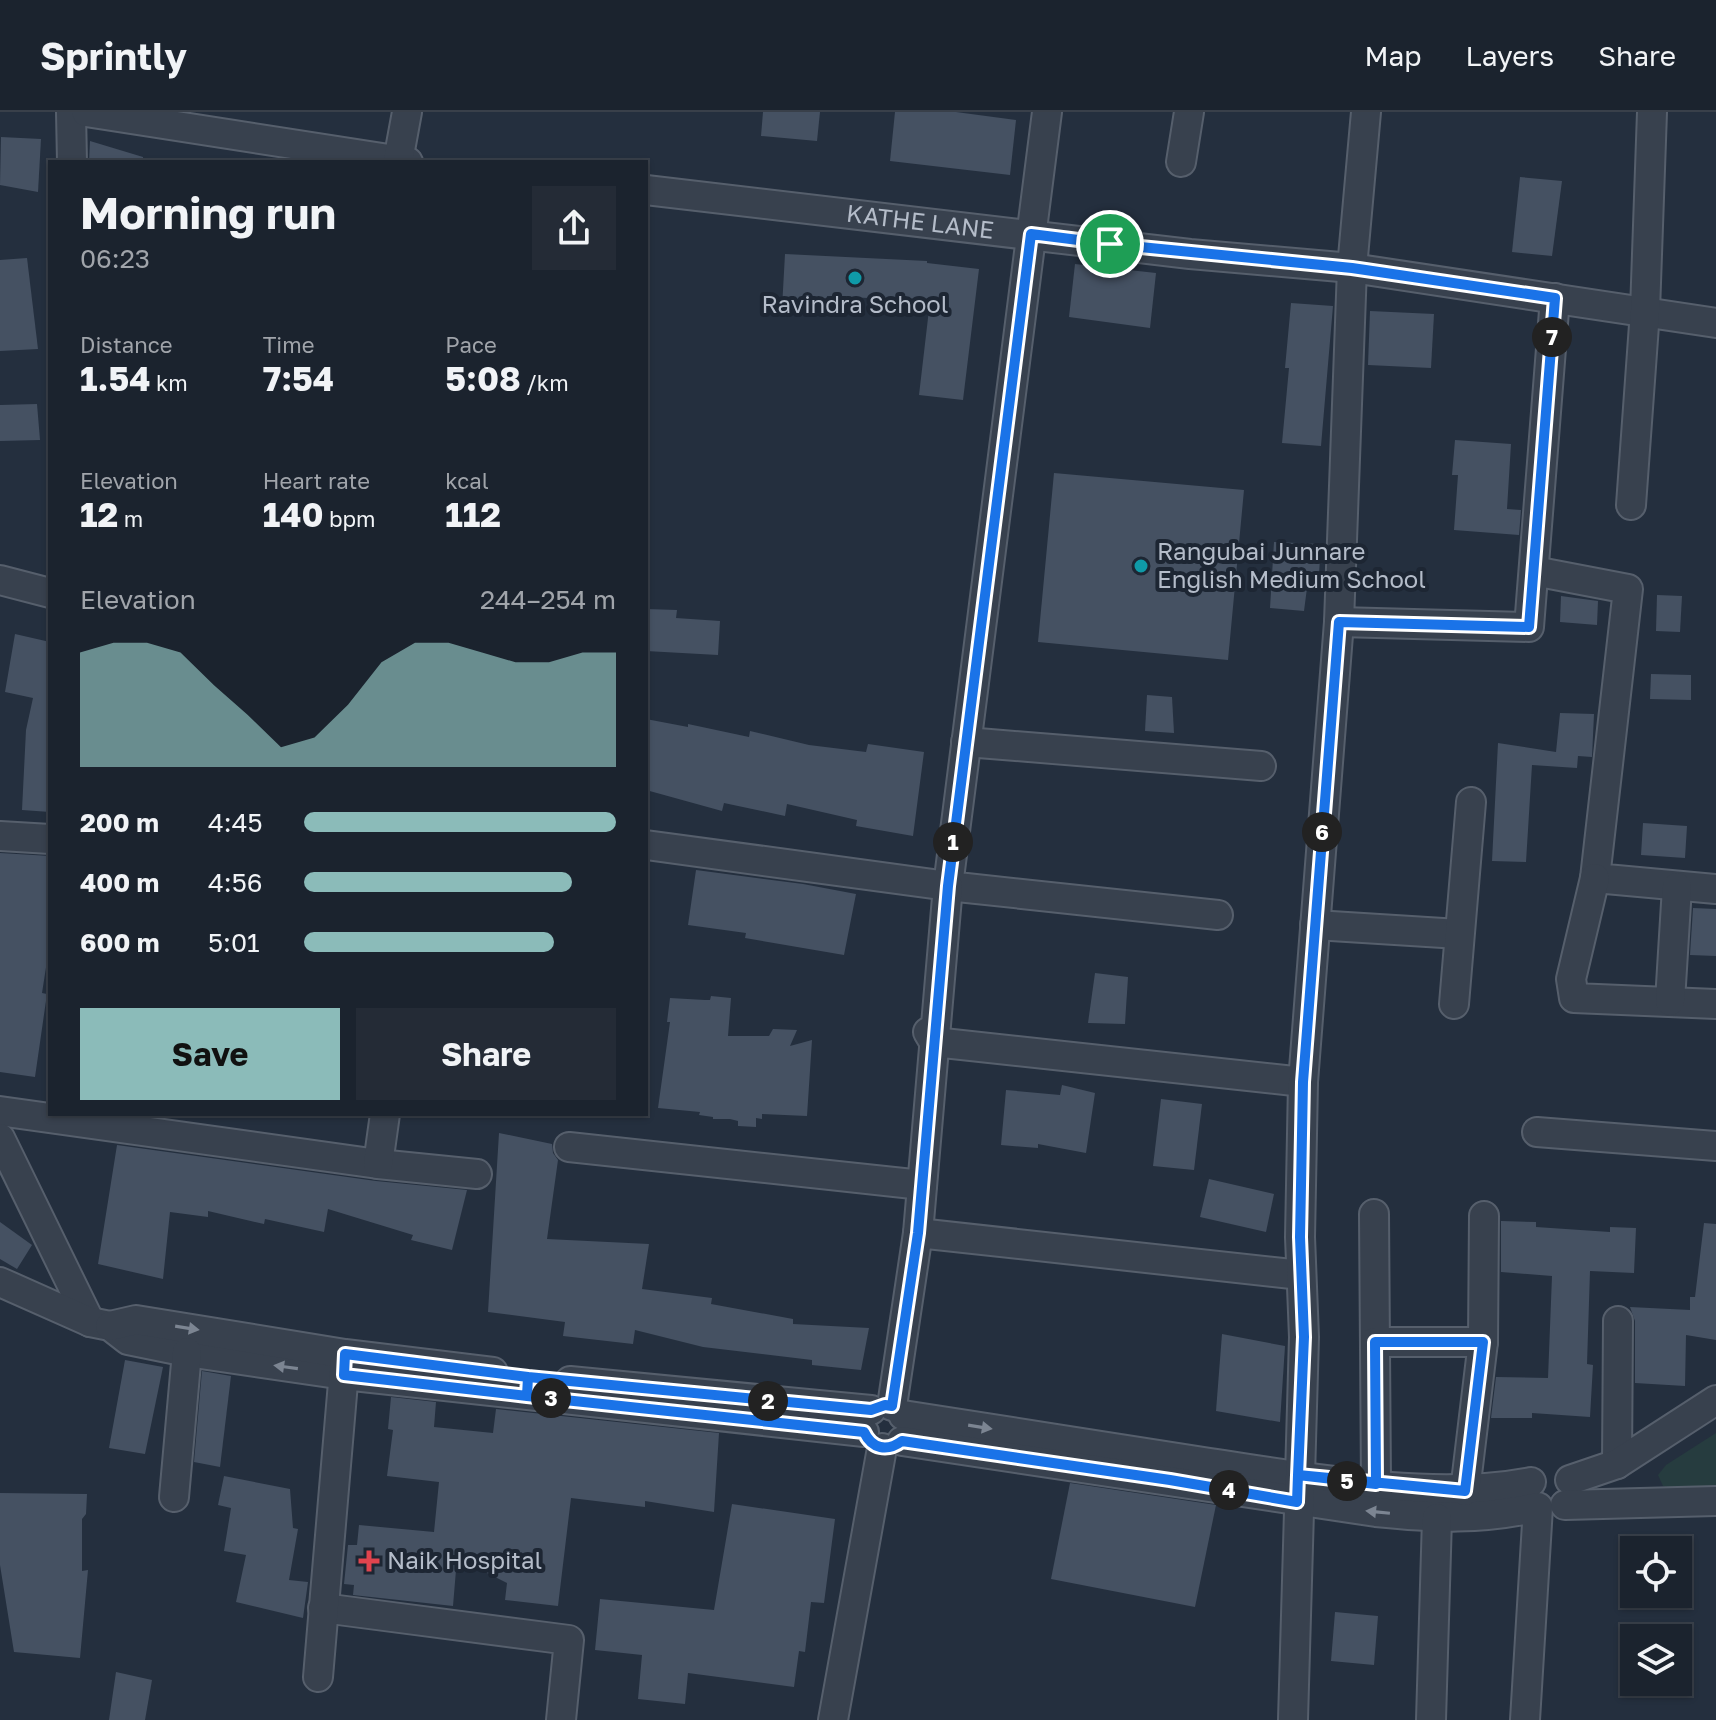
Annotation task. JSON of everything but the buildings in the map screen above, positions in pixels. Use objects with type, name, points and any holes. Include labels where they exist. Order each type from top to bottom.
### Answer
[{"type":"street","points":[[71,112],[72,160]]},
{"type":"street","points":[[86,112],[163,118],[393,160]]},
{"type":"street","points":[[398,160],[407,112]]},
{"type":"street","points":[[833,1720],[918,1233],[931,1037],[948,886],[1047,112]]},
{"type":"street","points":[[1181,162],[1189,112]]},
{"type":"street","points":[[1293,1720],[1304,1337],[1301,1275],[1303,1082],[1339,622],[1352,268],[1366,112]]},
{"type":"street","points":[[1631,505],[1645,311],[1652,112]]},
{"type":"street","name":"KATHE LANE","points":[[648,190],[1190,254],[1352,268],[1716,323]]},
{"type":"street","points":[[1339,622],[1529,627],[1555,298]]},
{"type":"street","points":[[1534,571],[1628,589],[1595,878],[1571,979],[1574,998],[1716,1004]]},
{"type":"street","points":[[0,580],[48,592]]},
{"type":"street","points":[[966,742],[1261,766]]},
{"type":"street","points":[[1454,1004],[1471,802]]},
{"type":"street","points":[[0,836],[48,839]]},
{"type":"street","points":[[648,845],[948,886],[1218,915]]},
{"type":"street","points":[[1595,878],[1716,889]]},
{"type":"street","points":[[1670,1001],[1677,887]]},
{"type":"street","points":[[1315,925],[1459,934]]},
{"type":"street","points":[[931,1037],[1303,1082]]},
{"type":"street","points":[[0,1111],[171,1124],[378,1164],[477,1174]]},
{"type":"street","points":[[378,1164],[385,1116]]},
{"type":"street","points":[[1537,1132],[1716,1146]]},
{"type":"street","points":[[0,1138],[100,1324]]},
{"type":"street","points":[[569,1147],[922,1185]]},
{"type":"street","points":[[1374,1214],[1376,1484]]},
{"type":"street","points":[[1465,1491],[1483,1342],[1484,1216]]},
{"type":"street","points":[[918,1233],[1301,1275]]},
{"type":"street","points":[[0,1282],[100,1324],[128,1340],[187,1352],[345,1364],[886,1425],[1298,1489],[1437,1518],[1481,1518],[1551,1494],[1617,1464],[1716,1400]]},
{"type":"street","points":[[100,1324],[136,1320],[345,1364]]},
{"type":"street","points":[[1617,1464],[1618,1321]]},
{"type":"street","points":[[1375,1342],[1483,1342]]},
{"type":"street","points":[[174,1497],[187,1352]]},
{"type":"street","points":[[318,1677],[345,1364]]},
{"type":"street","points":[[1298,1489],[1376,1484],[1465,1491],[1716,1501]]},
{"type":"street","points":[[1525,1720],[1551,1494]]},
{"type":"street","points":[[1431,1720],[1437,1518]]},
{"type":"street","points":[[323,1608],[569,1640],[561,1720]]},
{"type":"green space","points":[[1716,1433],[1716,1490],[1688,1491],[1663,1486],[1658,1475],[1666,1465]]},
{"type":"place","name":"Ravindra School","points":[[855,278]]},
{"type":"place","name":"Rangubai Junnare English Medium School","points":[[1141,566]]},
{"type":"place","name":"Naik Hospital","points":[[369,1561]]},
{"type":"route","points":[[1110,244],[1031,234],[948,886],[918,1233],[892,1406],[871,1410],[528,1377],[527,1396],[344,1375],[345,1354],[528,1377],[527,1396],[864,1432],[870,1442],[882,1448],[902,1441],[1297,1502],[1298,1475],[1376,1484],[1375,1342],[1483,1342],[1465,1491],[1376,1484],[1298,1475],[1304,1337],[1300,1237],[1303,1082],[1339,622],[1529,627],[1555,298],[1352,268],[1110,244]]}]
